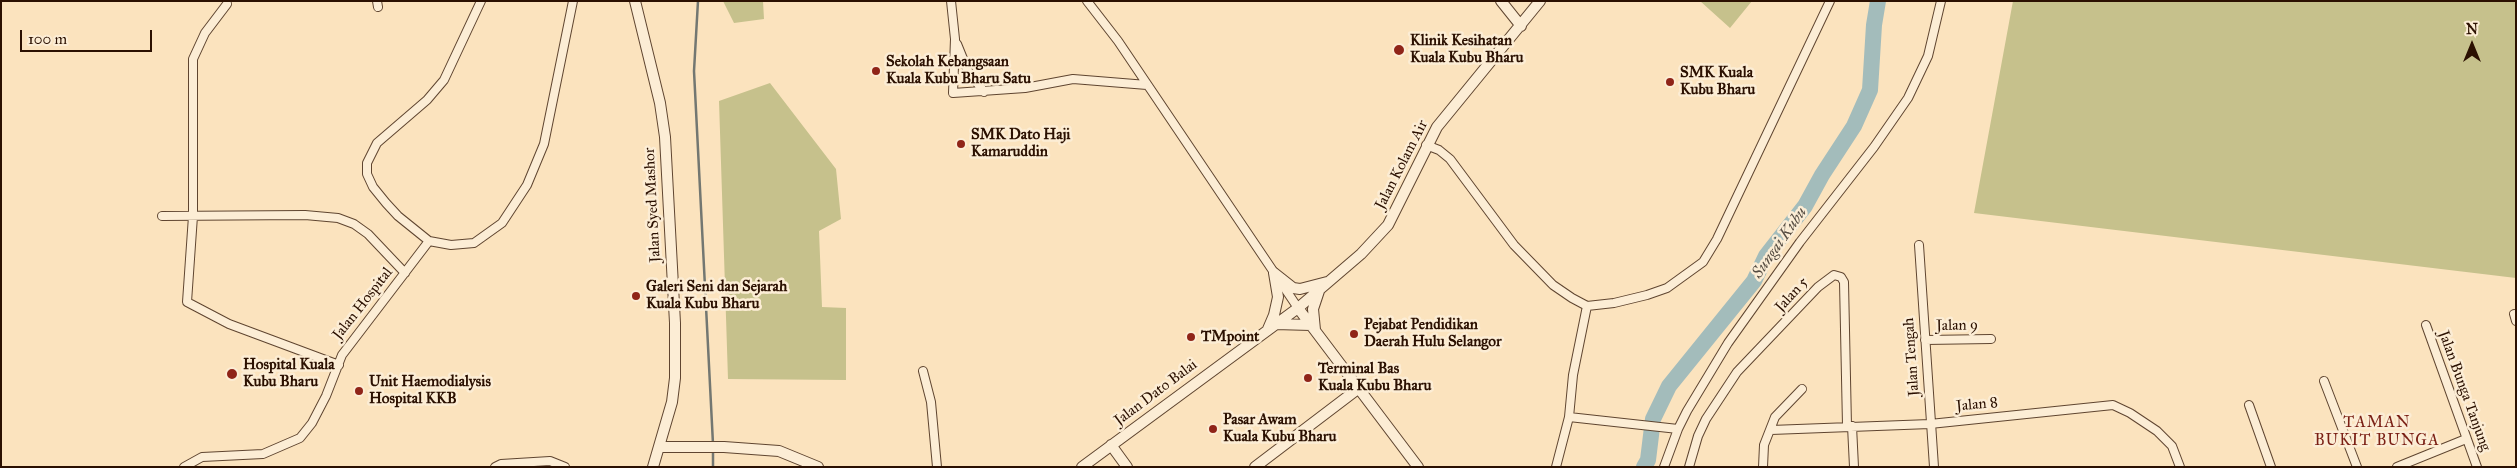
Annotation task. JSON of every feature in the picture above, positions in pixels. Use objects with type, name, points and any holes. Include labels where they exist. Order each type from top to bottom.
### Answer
[{"type":"street","points":[[481,1],[454,64],[444,80],[427,100],[377,143],[367,163],[367,174],[377,192],[398,216],[429,241],[451,245],[474,243],[502,223],[527,185],[544,144],[573,1]]},
{"type":"street","name":"Jalan Syed Mashor","points":[[635,1],[660,103],[666,160],[676,378],[672,402],[653,467]]},
{"type":"street","points":[[950,1],[955,39],[953,94],[1025,88],[1073,79],[1147,85]]},
{"type":"street","points":[[1087,1],[1118,41],[1298,308],[1418,467]]},
{"type":"street","points":[[1501,1],[1521,26]]},
{"type":"street","name":"Jalan Kolam Air","points":[[1298,308],[1361,254],[1388,225],[1401,203],[1426,145],[1437,127],[1540,1]]},
{"type":"street","points":[[1426,145],[1439,150],[1450,159],[1514,245],[1553,285],[1587,306],[1627,301],[1667,288],[1703,262],[1717,239],[1830,1]]},
{"type":"street","points":[[1664,467],[1678,429],[1728,343],[1800,242],[1874,147],[1908,98],[1928,56],[1941,1]]},
{"type":"street","points":[[227,4],[205,33],[193,60],[193,216],[187,302],[229,324],[339,365]]},
{"type":"street","points":[[955,39],[968,71],[984,92]]},
{"type":"street","points":[[162,216],[305,215],[346,220],[368,234],[404,273]]},
{"type":"street","name":"Jalan Hospital","points":[[184,467],[202,457],[264,454],[300,438],[312,423],[339,365],[342,354],[429,241]]},
{"type":"street","name":"Jalan Tengah","points":[[1918,245],[1934,467]]},
{"type":"street","points":[[1274,273],[1293,288],[1300,289],[1330,281]]},
{"type":"street","points":[[1274,273],[1278,289],[1277,306],[1271,327],[1313,328]]},
{"type":"street","name":"Jalan 5","points":[[1689,467],[1698,436],[1706,419],[1738,372],[1818,287],[1834,275],[1841,277],[1844,282],[1850,426]]},
{"type":"street","points":[[1313,328],[1314,309],[1320,290]]},
{"type":"street","points":[[1556,467],[1569,417],[1573,375],[1587,306]]},
{"type":"street","name":"Jalan Dato Balai","points":[[1082,467],[1298,308]]},
{"type":"street","name":"Jalan Bunga Tanjung","points":[[2426,325],[2477,467]]},
{"type":"street","name":"Jalan 9","points":[[1925,340],[1991,339]]},
{"type":"street","points":[[923,371],[931,402],[937,467]]},
{"type":"street","points":[[2324,381],[2357,467]]},
{"type":"street","points":[[1255,467],[1359,388]]},
{"type":"street","points":[[1763,467],[1766,436],[1771,430],[1775,417],[1802,389]]},
{"type":"street","points":[[2249,405],[2271,467]]},
{"type":"street","name":"Jalan 8","points":[[1771,430],[1930,424],[2113,406],[2130,413],[2157,431],[2172,446],[2180,467]]},
{"type":"street","points":[[1569,417],[1678,429]]},
{"type":"street","points":[[1850,426],[1854,467]]},
{"type":"street","points":[[2396,467],[2466,439]]},
{"type":"street","points":[[1111,445],[1127,467]]},
{"type":"street","points":[[660,447],[724,447],[779,451],[818,467]]},
{"type":"street","points":[[495,467],[500,464],[550,461],[565,467]]},
{"type":"shaded area","points":[[723,1],[763,1],[764,19],[734,23]]},
{"type":"shaded area","points":[[1700,1],[1752,1],[1730,28]]},
{"type":"shaded area","points":[[2013,1],[2516,1],[2516,278],[1974,213]]},
{"type":"shaded area","points":[[770,83],[836,169],[841,219],[819,231],[822,307],[846,308],[846,380],[728,379],[719,101]]},
{"type":"waterway","points":[[698,1],[694,71],[713,444]]},
{"type":"waterway","name":"Sungai Kubu","points":[[1644,467],[1648,460],[1653,419],[1669,386],[1754,281],[1766,256],[1805,206],[1822,175],[1854,126],[1870,90],[1874,25],[1878,1]]},
{"type":"waterway","points":[[713,450],[713,467]]},
{"type":"place","name":"Klinik Kesihatan Kuala Kubu Bharu","points":[[1399,50]]},
{"type":"place","name":"Sekolah Kebangsaan Kuala Kubu Bharu Satu","points":[[876,71]]},
{"type":"place","name":"SMK Kuala Kubu Bharu","points":[[1670,82]]},
{"type":"place","name":"SMK Dato Haji Kamaruddin","points":[[961,144]]},
{"type":"place","name":"Galeri Seni dan Sejarah Kuala Kubu Bharu","points":[[636,296]]},
{"type":"place","name":"Pejabat Pendidikan Daerah Hulu Selangor","points":[[1354,334]]},
{"type":"place","name":"TMpoint","points":[[1191,337]]},
{"type":"place","name":"Hospital Kuala Kubu Bharu","points":[[232,374]]},
{"type":"place","name":"Terminal Bas Kuala Kubu Bharu","points":[[1308,378]]},
{"type":"place","name":"Unit Haemodialysis Hospital KKB","points":[[359,391]]},
{"type":"place","name":"Pasar Awam Kuala Kubu Bharu","points":[[1213,429]]},
{"type":"district","name":"TAMAN BUKIT BUNGA","points":[[2377,432]]}]
